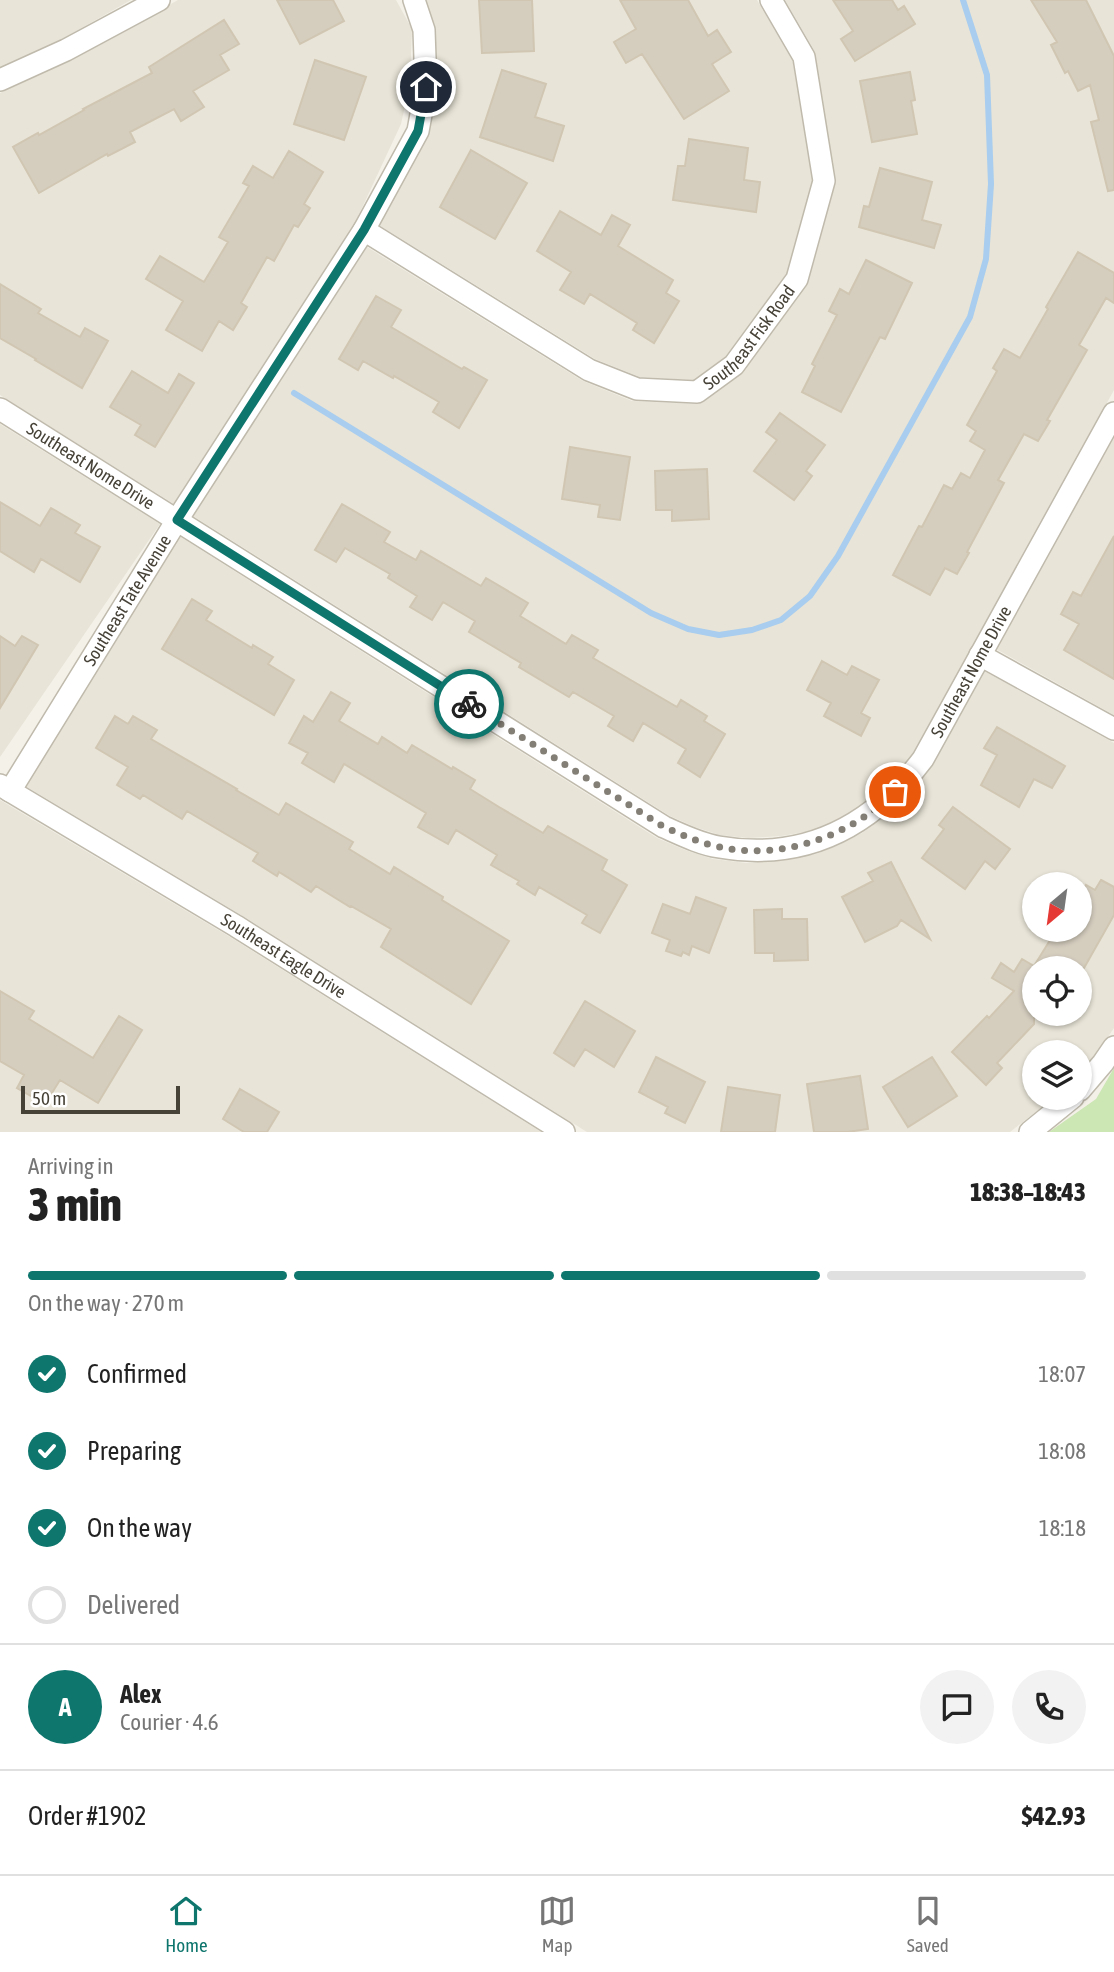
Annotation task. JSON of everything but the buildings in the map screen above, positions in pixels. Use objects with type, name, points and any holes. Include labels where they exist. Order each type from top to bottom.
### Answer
[{"type":"street","points":[[0,80],[66,50],[159,0]]},
{"type":"street","name":"Southeast Tate Avenue","points":[[5,788],[364,230],[418,131],[426,87],[424,30],[414,0]]},
{"type":"street","name":"Southeast Fisk Road","points":[[364,230],[589,370],[637,389],[697,392],[733,365],[797,279],[824,181],[804,57],[771,0]]},
{"type":"street","name":"Southeast Nome Drive","points":[[0,409],[664,827],[717,847],[747,850],[781,848],[813,842],[856,824],[884,803],[906,781],[923,759],[1114,413]]},
{"type":"street","points":[[980,655],[1114,729]]},
{"type":"street","name":"Southeast Eagle Drive","points":[[5,788],[236,926],[564,1132]]},
{"type":"street","points":[[1092,1076],[1114,1047]]},
{"type":"street","points":[[1030,1132],[1057,1110]]},
{"type":"shaded area","points":[[0,0],[131,0],[62,39],[0,68]]},
{"type":"shaded area","points":[[178,0],[396,0],[412,29],[410,82],[401,124],[354,225],[174,504],[0,395],[0,93],[71,60]]},
{"type":"shaded area","points":[[423,0],[757,0],[793,62],[813,181],[787,274],[726,357],[695,380],[640,377],[595,359],[379,225],[433,81],[435,25]]},
{"type":"shaded area","points":[[785,0],[1114,0],[1114,390],[914,753],[898,774],[878,793],[832,823],[811,831],[748,838],[720,835],[670,816],[193,516],[367,247],[583,381],[632,401],[696,404],[703,402],[739,375],[808,282],[835,183],[814,50]]},
{"type":"shaded area","points":[[0,424],[160,524],[0,757]]},
{"type":"shaded area","points":[[1114,435],[1114,715],[996,649]]},
{"type":"shaded area","points":[[179,536],[657,838],[713,859],[746,863],[782,860],[816,854],[862,833],[892,811],[932,766],[984,671],[1114,743],[1114,1028],[1092,1059],[1092,1040],[1022,1040],[1022,1110],[1038,1110],[1010,1132],[587,1132],[243,916],[12,778]]},
{"type":"shaded area","points":[[0,800],[230,937],[541,1132],[0,1132]]},
{"type":"green space","points":[[1114,1068],[1114,1132],[1049,1132],[1080,1110],[1092,1110],[1092,1102]]},
{"type":"waterway","points":[[294,393],[651,613],[688,629],[719,635],[752,630],[781,620],[810,596],[838,556],[970,317],[986,259],[991,184],[987,75],[963,0]]},
{"type":"way so far","points":[[469,704],[664,827],[717,847],[747,850],[781,848],[813,842],[856,824],[895,792]]},
{"type":"route","points":[[426,87],[418,131],[364,230],[177,520],[469,704]]}]
